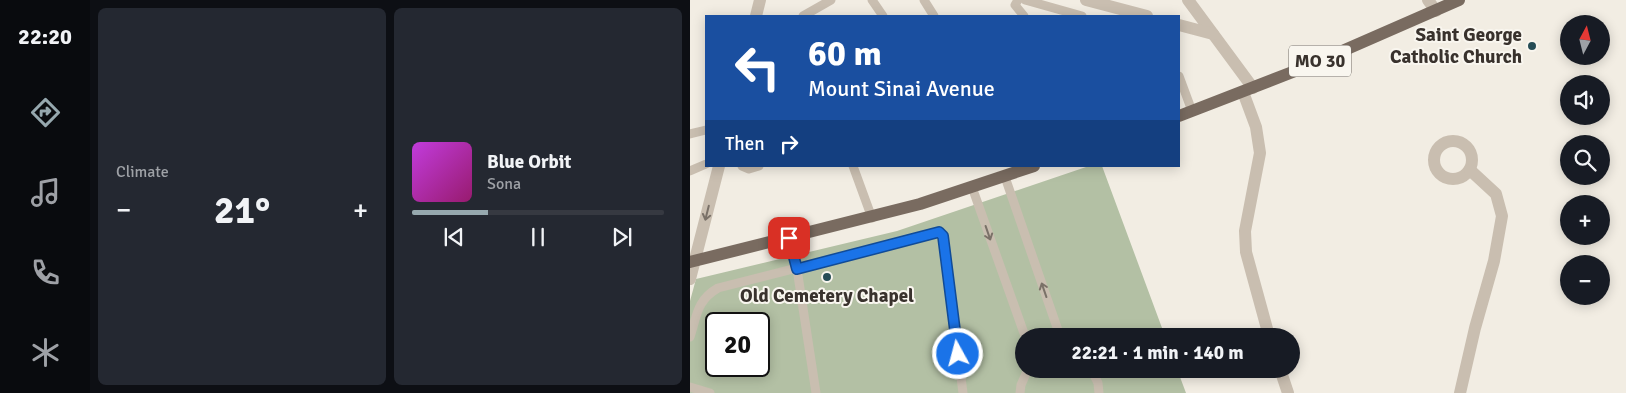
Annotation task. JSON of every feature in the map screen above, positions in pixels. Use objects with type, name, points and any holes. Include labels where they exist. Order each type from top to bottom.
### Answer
[{"type":"main road","name":"MO 30","points":[[1180,116],[1248,90],[1459,0]]},
{"type":"main road","points":[[692,261],[872,218],[1005,177],[1029,167]]},
{"type":"street","points":[[756,15],[760,0]]},
{"type":"street","points":[[1086,0],[1143,15]]},
{"type":"street","points":[[1188,0],[1213,34],[1248,90],[1260,153],[1245,231],[1246,252],[1268,328]]},
{"type":"street","points":[[1428,0],[1436,11]]},
{"type":"street","points":[[1180,25],[1213,34]]},
{"type":"street","points":[[690,279],[692,261],[719,167]]},
{"type":"street","points":[[1460,393],[1475,328],[1494,261],[1502,216],[1496,194],[1470,170]]},
{"type":"street","points":[[1283,378],[1288,393]]},
{"type":"lane","points":[[805,15],[831,0]]},
{"type":"lane","points":[[924,0],[933,15]]},
{"type":"lane","points":[[1018,0],[1015,5],[1023,15]]},
{"type":"lane","points":[[1025,0],[1078,15]]},
{"type":"lane","points":[[877,1],[883,15]]},
{"type":"lane","points":[[1180,79],[1192,111]]},
{"type":"lane","points":[[690,134],[705,130]]},
{"type":"lane","points":[[690,171],[705,164]]},
{"type":"lane","points":[[856,167],[872,218]]},
{"type":"lane","points":[[1005,177],[1057,328]]},
{"type":"lane","points":[[972,187],[1022,328]]},
{"type":"lane","points":[[690,338],[700,302],[718,288],[939,232],[943,236],[963,393]]},
{"type":"lane","points":[[789,238],[797,269],[816,393]]},
{"type":"lane","points":[[1020,393],[1024,378]]},
{"type":"lane","points":[[1096,378],[1099,393]]},
{"type":"lane","points":[[690,387],[710,393]]},
{"type":"green space","points":[[1086,167],[1102,167],[1162,328],[1015,328],[1015,378],[1180,378],[1186,393],[690,393],[690,301],[696,279],[897,231]]},
{"type":"place","name":"Saint George Catholic Church","points":[[1532,46]]},
{"type":"place","name":"Old Cemetery Chapel","points":[[827,277]]},
{"type":"route","points":[[789,238],[797,269],[939,232],[943,236],[958,354]]}]
